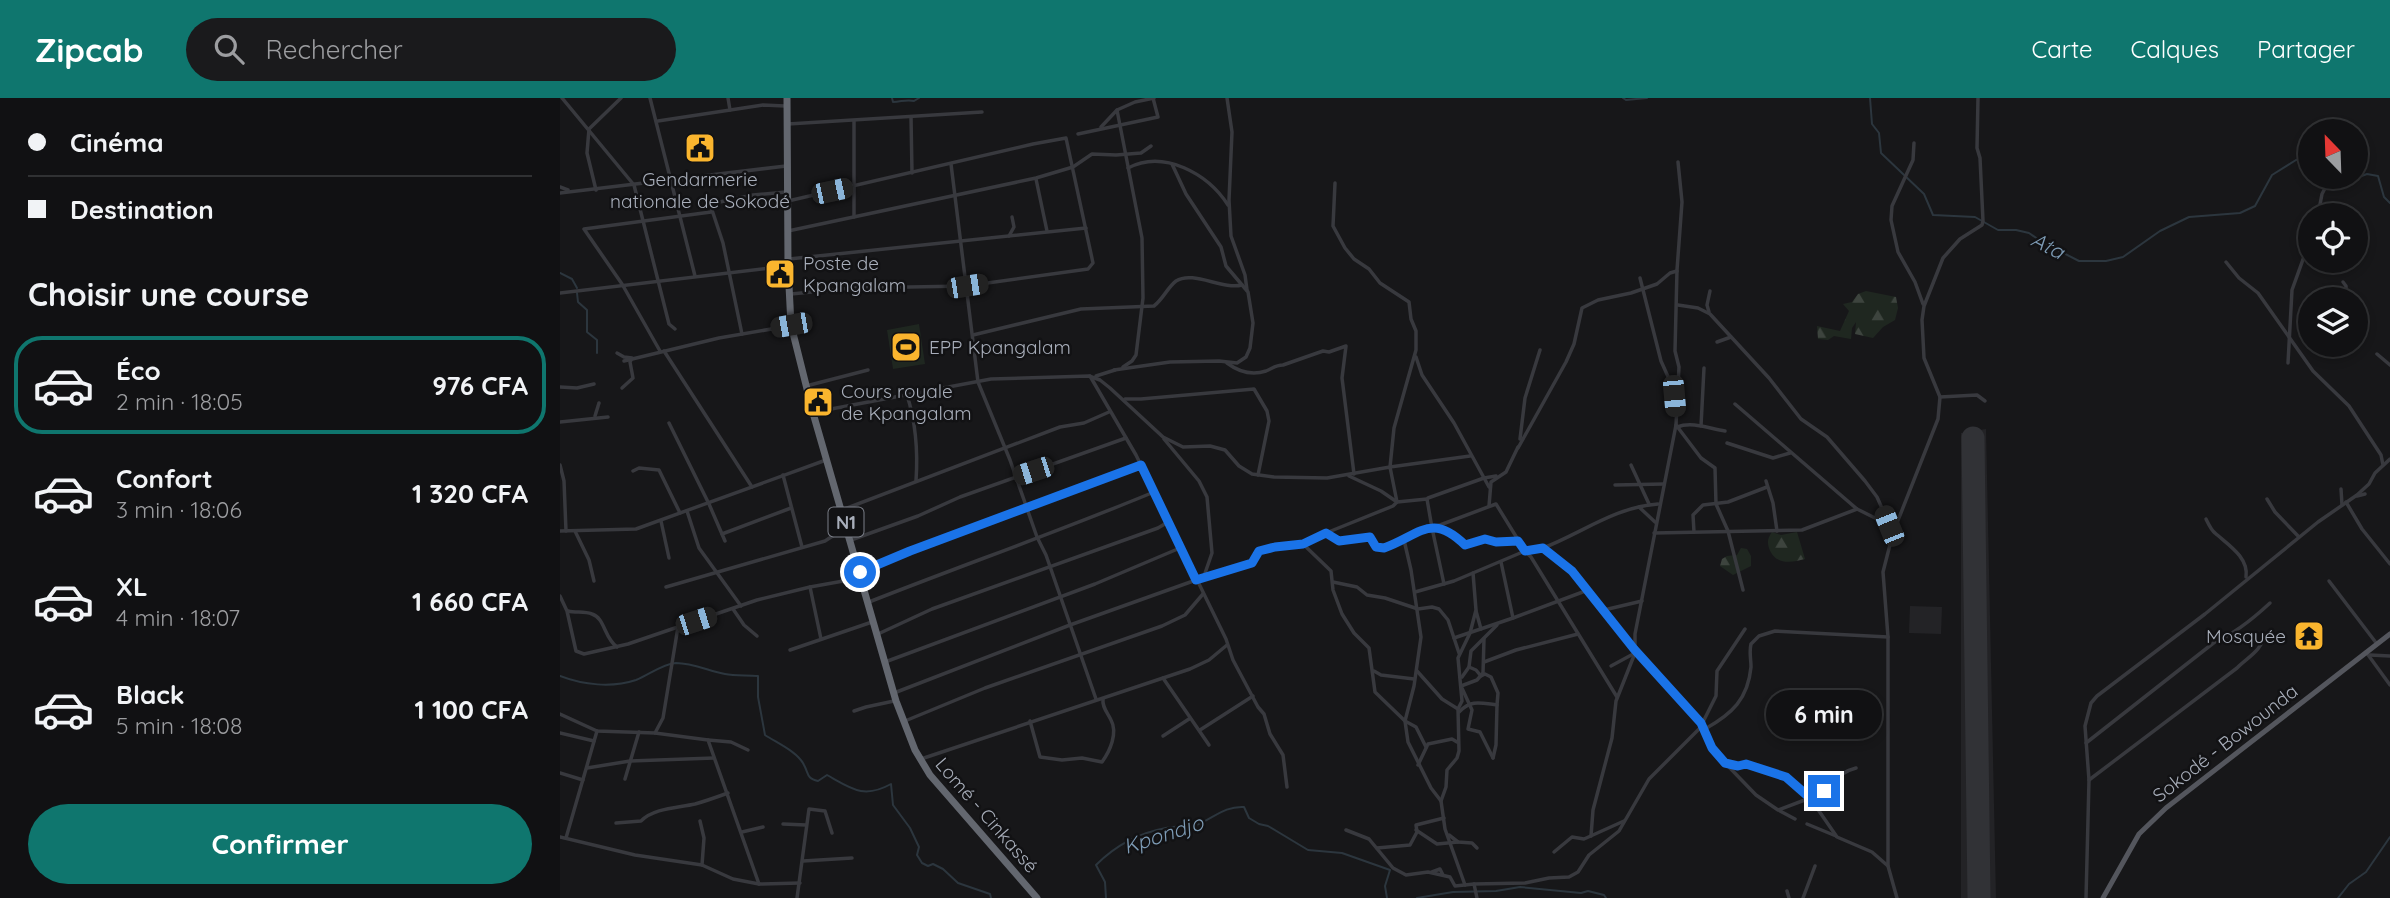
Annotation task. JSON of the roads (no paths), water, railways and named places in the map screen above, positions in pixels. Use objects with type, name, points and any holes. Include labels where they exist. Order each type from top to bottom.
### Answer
[{"type":"highway","name":"Lomé - Cinkassé","points":[[787,102],[791,325],[813,413],[895,697],[919,759],[939,787],[1038,898]]},
{"type":"main road","name":"Sokodé - Bowounda","points":[[2103,898],[2139,835],[2165,808],[2390,634]]},
{"type":"street","points":[[596,190],[587,153],[589,130],[621,98]]},
{"type":"street","points":[[650,98],[695,276]]},
{"type":"street","points":[[728,98],[730,110]]},
{"type":"street","points":[[1078,134],[1158,117],[1153,98],[1117,110],[1100,129]]},
{"type":"street","points":[[1114,370],[1158,363],[1240,362],[1250,348],[1253,323],[1248,292],[1245,275],[1232,243],[1232,132],[1227,98]]},
{"type":"street","points":[[1897,898],[1888,866],[1888,637],[1883,572],[1893,534],[1938,419],[1940,397],[1924,358],[1924,306],[1943,258],[1951,247],[1982,225],[1983,221],[1980,158],[1977,148],[1978,98]]},
{"type":"street","points":[[563,101],[634,185],[669,322],[675,329]]},
{"type":"street","points":[[657,121],[787,102]]},
{"type":"street","points":[[813,413],[978,382],[1026,377],[1092,376],[1127,365],[1136,356],[1144,264],[1142,238],[1117,110]]},
{"type":"street","points":[[788,124],[982,112]]},
{"type":"street","points":[[911,117],[912,173]]},
{"type":"street","points":[[854,121],[854,217]]},
{"type":"street","points":[[743,334],[723,243],[710,204],[753,195],[788,196],[854,187],[1066,138],[1093,259],[1090,268],[967,286],[852,288],[789,294]]},
{"type":"street","points":[[1914,143],[1913,160],[1892,206],[1891,220],[1898,252],[1915,282],[1924,306]]},
{"type":"street","points":[[788,231],[1036,178],[1073,167],[1092,154],[1141,153],[1151,146]]},
{"type":"street","points":[[1128,168],[1146,161],[1190,169],[1230,208]]},
{"type":"street","points":[[1591,836],[1593,810],[1612,738],[1617,697],[1634,651],[1659,504],[1676,426],[1679,367],[1675,351],[1677,271],[1682,202],[1678,162]]},
{"type":"street","points":[[951,164],[978,382],[1046,555],[1096,699]]},
{"type":"street","points":[[1172,164],[1182,187],[1221,247],[1226,266],[1248,292]]},
{"type":"street","points":[[560,193],[788,166]]},
{"type":"street","points":[[1036,178],[1047,231]]},
{"type":"street","points":[[1335,183],[1333,226],[1354,259],[1380,283],[1409,302],[1416,331],[1416,355],[1422,375],[1454,422],[1470,457],[1518,541],[1531,557],[1617,697]]},
{"type":"street","points":[[560,187],[570,191]]},
{"type":"street","points":[[711,212],[584,229],[752,487]]},
{"type":"street","points":[[1009,236],[1014,227],[1012,217]]},
{"type":"street","points":[[560,293],[962,241],[1086,228]]},
{"type":"street","points":[[2225,262],[2258,293],[2314,371],[2349,406],[2381,455],[2381,467]]},
{"type":"street","points":[[1489,506],[1492,480],[1506,472],[1566,362],[1574,344],[1582,308],[1660,283],[1667,274],[1677,271]]},
{"type":"street","points":[[2288,363],[2290,305],[2298,273]]},
{"type":"street","points":[[973,335],[1081,309],[1157,304],[1180,279],[1191,278],[1225,286],[1241,285]]},
{"type":"street","points":[[1640,278],[1661,361],[1674,396],[1676,426],[1701,458],[1715,468],[1716,504],[1728,531],[1743,590]]},
{"type":"street","points":[[2343,282],[2346,287]]},
{"type":"street","points":[[1710,291],[1707,305],[1710,314]]},
{"type":"street","points":[[1678,305],[1698,308],[1710,314],[1769,378],[1801,419],[1827,437],[1877,497],[1893,534]]},
{"type":"street","points":[[624,361],[791,325]]},
{"type":"street","points":[[1717,342],[1731,337]]},
{"type":"street","points":[[1225,361],[1241,372],[1258,373],[1279,364],[1346,346],[1342,378],[1354,474]]},
{"type":"street","points":[[1518,448],[1525,398],[1540,350]]},
{"type":"street","points":[[617,353],[624,358],[632,358]]},
{"type":"street","points":[[2377,354],[2390,365]]},
{"type":"street","points":[[1397,502],[1390,467],[1394,428],[1416,355]]},
{"type":"street","points":[[622,388],[633,378],[630,362],[632,358]]},
{"type":"street","points":[[1701,426],[1703,368]]},
{"type":"street","points":[[806,386],[868,370]]},
{"type":"street","points":[[1092,376],[1122,398],[1163,438],[1197,478],[1207,496],[1212,553],[1202,579]]},
{"type":"street","points":[[1092,376],[1109,412],[1155,492],[1227,645],[1264,715],[1270,734],[1283,755],[1287,787]]},
{"type":"street","points":[[560,387],[577,388],[594,384]]},
{"type":"street","points":[[1122,398],[1141,399],[1254,388],[1267,411],[1269,421],[1258,475]]},
{"type":"street","points":[[907,395],[912,409],[918,454],[916,481]]},
{"type":"street","points":[[1940,397],[1977,396],[1985,401]]},
{"type":"street","points":[[595,416],[598,403]]},
{"type":"street","points":[[1735,404],[1857,509],[1889,526]]},
{"type":"street","points":[[842,510],[1060,427],[1091,421],[1109,412]]},
{"type":"street","points":[[560,422],[595,416],[608,417]]},
{"type":"street","points":[[668,423],[725,541]]},
{"type":"street","points":[[1676,426],[1701,426],[1726,431]]},
{"type":"street","points":[[851,540],[1126,438]]},
{"type":"street","points":[[1163,438],[1183,447],[1210,446],[1224,450],[1240,466],[1258,475],[1309,479],[1470,457]]},
{"type":"street","points":[[1727,443],[1773,458],[1790,453]]},
{"type":"street","points":[[560,531],[636,529],[828,459]]},
{"type":"street","points":[[2086,898],[2090,780],[2085,726],[2096,696],[2346,504],[2369,484],[2390,459]]},
{"type":"street","points":[[560,465],[566,531]]},
{"type":"street","points":[[560,596],[568,611],[575,648],[579,654],[617,647],[757,600],[861,575],[920,547],[1141,465]]},
{"type":"street","points":[[1631,465],[1649,504]]},
{"type":"street","points":[[633,471],[639,468],[659,470],[680,513]]},
{"type":"street","points":[[783,475],[802,547]]},
{"type":"street","points":[[1347,475],[1397,502]]},
{"type":"street","points":[[854,711],[895,697],[1070,625],[1252,563],[1259,551],[1303,544],[1397,502],[1427,499],[1484,478],[1502,475]]},
{"type":"street","points":[[1615,485],[1664,484]]},
{"type":"street","points":[[1694,532],[1693,515],[1703,505],[1728,502],[1766,484],[1773,503],[1777,531]]},
{"type":"street","points":[[2340,489],[2357,523],[2390,565]]},
{"type":"street","points":[[869,602],[1155,492]]},
{"type":"street","points":[[2355,496],[2365,494]]},
{"type":"street","points":[[1427,499],[1433,542],[1444,584]]},
{"type":"street","points":[[2267,499],[2275,512],[2300,537]]},
{"type":"street","points":[[1326,533],[1339,541],[1370,537],[1376,547],[1384,548],[1418,532],[1496,504]]},
{"type":"street","points":[[1415,592],[1444,584],[1525,551],[1543,548],[1581,532],[1616,512],[1659,504]]},
{"type":"street","points":[[1639,507],[1656,523]]},
{"type":"street","points":[[722,534],[791,508]]},
{"type":"street","points":[[1654,533],[1802,530],[1857,509]]},
{"type":"street","points":[[687,511],[699,548],[741,606]]},
{"type":"street","points":[[2206,519],[2215,534],[2221,536],[2241,558],[2246,566],[2246,579]]},
{"type":"street","points":[[660,521],[669,558]]},
{"type":"street","points":[[877,634],[932,609],[1050,568],[1168,522]]},
{"type":"street","points":[[667,587],[825,541],[847,527]]},
{"type":"street","points":[[1432,527],[1454,534],[1465,545],[1485,539],[1496,542],[1518,541]]},
{"type":"street","points":[[575,531],[589,559],[594,581]]},
{"type":"street","points":[[1404,540],[1418,610],[1421,645],[1405,721],[1408,742],[1418,765],[1441,801],[1448,834],[1465,885]]},
{"type":"street","points":[[1303,544],[1331,571],[1333,590],[1342,614],[1354,633],[1369,648],[1375,692],[1405,721],[1416,727],[1426,747]]},
{"type":"street","points":[[886,662],[1095,584],[1181,547]]},
{"type":"street","points":[[1543,548],[1572,571],[1634,651],[1701,723],[1712,748],[1725,763],[1756,795],[1795,818]]},
{"type":"street","points":[[1501,562],[1513,618]]},
{"type":"street","points":[[1473,573],[1476,610],[1481,629]]},
{"type":"street","points":[[2329,581],[2377,644]]},
{"type":"street","points":[[1333,582],[1357,587],[1367,595],[1385,598],[1418,610],[1432,607],[1439,609],[1448,620],[1459,653]]},
{"type":"street","points":[[810,587],[821,640]]},
{"type":"street","points":[[1454,638],[1588,590]]},
{"type":"street","points":[[903,722],[985,688],[1081,656],[1178,619],[1189,611],[1203,594]]},
{"type":"street","points":[[1604,610],[1642,601]]},
{"type":"street","points":[[2086,743],[2270,603]]},
{"type":"street","points":[[733,609],[744,625],[757,636]]},
{"type":"street","points":[[1441,801],[1446,787],[1447,770],[1457,758],[1458,712],[1462,701],[1458,658],[1470,633],[1476,610]]},
{"type":"street","points":[[568,611],[595,614],[601,620],[604,632],[617,647]]},
{"type":"street","points":[[790,650],[874,622]]},
{"type":"street","points":[[1460,679],[1469,667],[1471,650],[1499,624]]},
{"type":"street","points":[[656,733],[663,718],[678,627]]},
{"type":"street","points":[[1346,830],[1369,839],[1393,868],[1406,875],[1443,875],[1450,877],[1455,886],[1525,883],[1569,877],[1578,872],[1589,855],[1619,831],[1649,779],[1695,735],[1716,696],[1717,671],[1745,629]]},
{"type":"street","points":[[1705,729],[1744,698],[1751,667],[1751,644],[1765,633],[1775,631],[1888,637]]},
{"type":"street","points":[[1484,662],[1516,650],[1578,634]]},
{"type":"street","points":[[2090,780],[2237,668],[2258,650],[2265,638],[2264,634]]},
{"type":"street","points":[[1481,676],[1484,669],[1483,639]]},
{"type":"street","points":[[919,759],[1190,670],[1209,660],[1227,645]]},
{"type":"street","points":[[1611,666],[1634,651]]},
{"type":"street","points":[[2368,653],[2390,656]]},
{"type":"street","points":[[2368,653],[2390,685]]},
{"type":"street","points":[[1469,667],[1481,676]]},
{"type":"street","points":[[1374,671],[1381,675],[1415,680]]},
{"type":"street","points":[[1417,671],[1458,712]]},
{"type":"street","points":[[1485,674],[1491,677],[1498,693],[1493,758],[1480,732],[1468,729],[1472,710],[1461,687],[1485,674]]},
{"type":"street","points":[[1163,677],[1209,745]]},
{"type":"street","points":[[1200,730],[1253,696]]},
{"type":"street","points":[[1030,721],[1040,757],[1062,760],[1082,758],[1102,762],[1114,732],[1112,721],[1102,704],[1103,698]]},
{"type":"street","points":[[1458,712],[1468,704],[1481,702],[1497,705]]},
{"type":"street","points":[[560,713],[597,731],[656,733],[731,742],[748,750]]},
{"type":"street","points":[[1163,736],[1189,719]]},
{"type":"street","points":[[566,838],[597,731]]},
{"type":"street","points":[[625,779],[639,732]]},
{"type":"street","points":[[560,733],[594,741]]},
{"type":"street","points":[[1418,765],[1431,742],[1452,739],[1458,743]]},
{"type":"street","points":[[708,740],[759,884]]},
{"type":"street","points":[[587,768],[630,761],[714,758]]},
{"type":"street","points":[[1725,763],[1738,766],[1746,764],[1786,777],[1810,798],[1838,837]]},
{"type":"street","points":[[1778,810],[1810,798],[1828,788],[1834,778],[1856,768]]},
{"type":"street","points":[[560,773],[583,780]]},
{"type":"street","points":[[616,823],[641,821],[647,815],[708,801],[727,793]]},
{"type":"street","points":[[797,898],[808,809],[825,811],[832,833]]},
{"type":"street","points":[[1377,848],[1410,845],[1416,825],[1444,818]]},
{"type":"street","points":[[1554,852],[1572,837],[1584,839],[1626,820]]},
{"type":"street","points":[[700,821],[704,838],[702,865]]},
{"type":"street","points":[[783,824],[806,825]]},
{"type":"street","points":[[1808,824],[1872,852],[1888,866]]},
{"type":"street","points":[[742,832],[763,827]]},
{"type":"street","points":[[1416,830],[1437,844],[1472,842],[1477,848]]},
{"type":"street","points":[[1448,834],[1458,842]]},
{"type":"street","points":[[560,837],[635,855],[702,865],[733,878],[759,884],[800,883]]},
{"type":"street","points":[[803,861],[852,858]]},
{"type":"street","points":[[1803,898],[1815,866]]},
{"type":"street","points":[[1475,885],[1477,896]]},
{"type":"street","points":[[1787,891],[1789,898]]},
{"type":"waterway","name":"Ata","points":[[892,98],[893,102],[914,101],[919,98]]},
{"type":"waterway","name":"Ata","points":[[1623,98],[1647,98]]},
{"type":"waterway","name":"Ata","points":[[1870,98],[1872,124],[1879,133],[1881,153],[1924,194],[1933,215],[1975,217],[1998,230],[2029,233],[2079,261],[2106,261],[2123,257],[2160,231],[2189,217],[2240,213],[2255,206],[2272,175],[2298,160]]},
{"type":"waterway","name":"Ata","points":[[2368,174],[2378,176],[2384,197],[2390,203]]},
{"type":"waterway","points":[[560,273],[572,279],[577,288]]},
{"type":"waterway","points":[[577,293],[578,302],[587,310],[587,332],[597,340],[597,353]]},
{"type":"waterway","name":"Kpondjo","points":[[560,676],[578,682],[617,684],[636,680],[676,663],[729,675],[758,676],[758,697],[765,735],[797,756],[814,780],[818,781],[827,775],[851,788],[865,791],[891,784],[893,805],[910,828],[919,847],[917,855],[922,863],[943,869],[958,883],[990,894],[991,898]]},
{"type":"waterway","name":"Kpondjo","points":[[1106,898],[1105,882],[1096,865],[1111,851],[1146,833],[1199,824],[1237,807],[1244,807],[1249,818],[1308,850],[1342,853],[1390,870],[1385,886],[1387,898]]},
{"type":"waterway","points":[[2338,898],[2349,884],[2366,872],[2390,837]]},
{"type":"waterway","name":"Kpondjo","points":[[1417,898],[1453,892],[1496,891],[1520,887],[1581,893],[1588,891],[1606,898]]},
{"type":"place","name":"Gendarmerie nationale de Sokodé","points":[[700,148]]},
{"type":"place","name":"Poste de Kpangalam","points":[[780,274]]},
{"type":"place","name":"EPP Kpangalam","points":[[906,347]]},
{"type":"place","name":"Cours royale de Kpangalam","points":[[818,402]]},
{"type":"place","name":"Mosquée","points":[[2309,636]]}]
